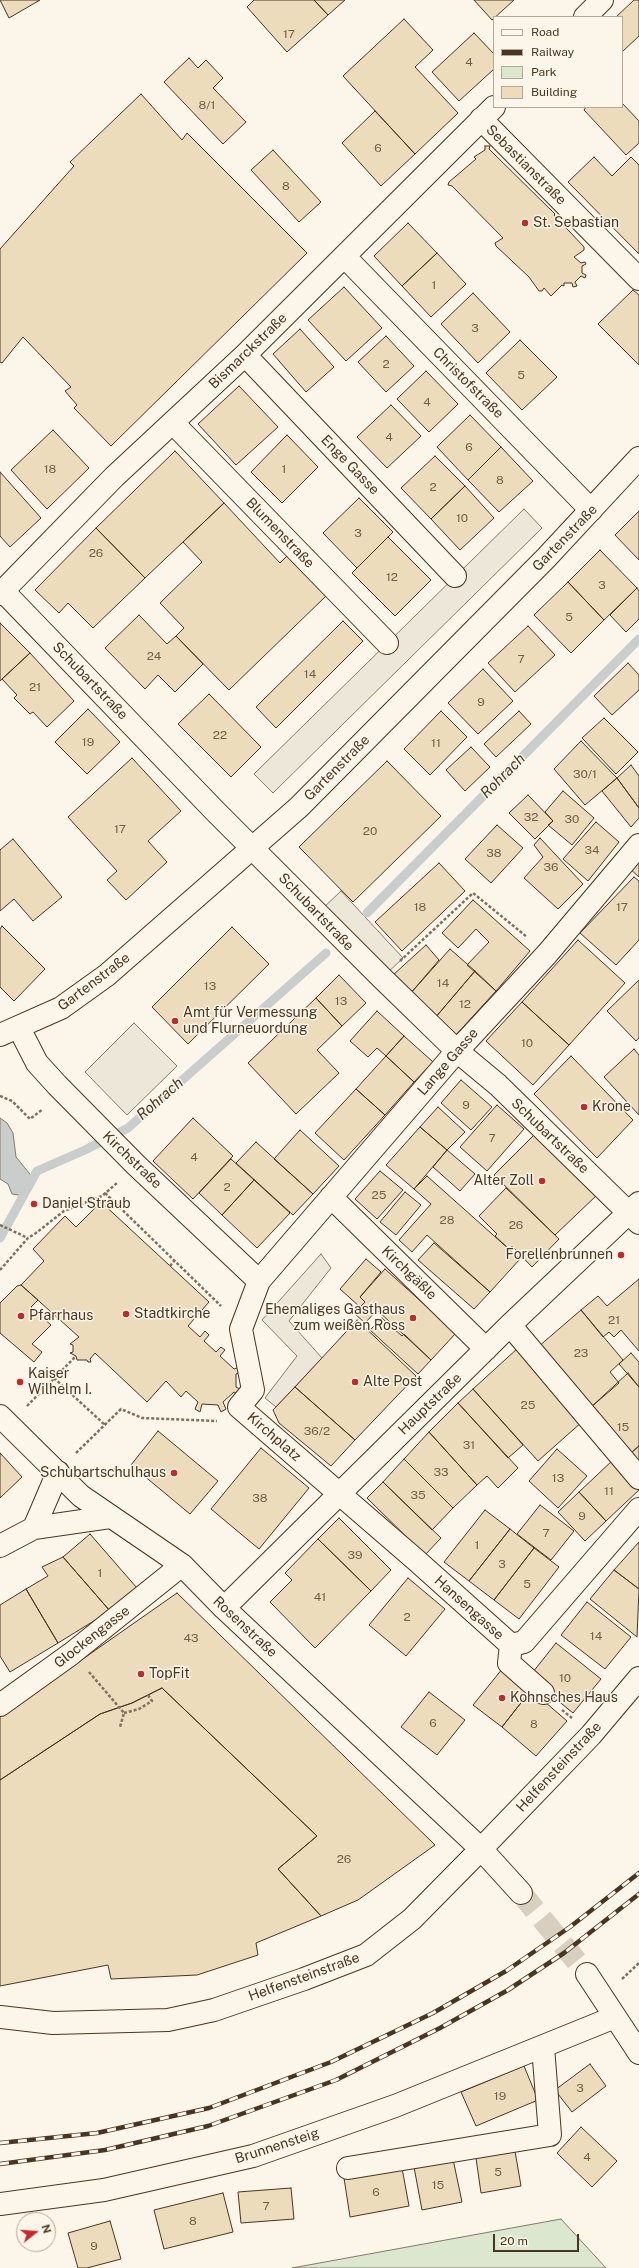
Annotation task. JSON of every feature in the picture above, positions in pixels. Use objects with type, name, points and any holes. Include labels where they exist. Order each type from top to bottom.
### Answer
[{"type":"street","points":[[586,16],[602,0]]},
{"type":"street","name":"Bismarckstraße","points":[[2,592],[114,477],[245,355],[488,113]]},
{"type":"street","name":"Sebastianstraße","points":[[488,113],[639,279]]},
{"type":"street","name":"Christofstraße","points":[[345,257],[591,510]]},
{"type":"street","name":"Enge Gasse","points":[[245,355],[455,576]]},
{"type":"street","name":"Blumenstraße","points":[[173,423],[387,643]]},
{"type":"street","name":"Gartenstraße","points":[[10,1031],[61,1008],[107,975],[254,848],[299,807],[591,510],[639,458]]},
{"type":"street","name":"Schubartstraße","points":[[2,592],[382,978],[457,1051],[498,1085],[636,1213]]},
{"type":"street","name":"Lange Gasse","points":[[259,1281],[457,1051],[547,954],[639,845]]},
{"type":"street","name":"Kirchstraße","points":[[10,1031],[37,1063],[102,1131],[259,1281]]},
{"type":"street","name":"Kirchgäßle","points":[[331,1198],[486,1349]]},
{"type":"street","name":"Hauptstraße","points":[[224,1608],[510,1325],[636,1213]]},
{"type":"street","points":[[241,1329],[259,1281]]},
{"type":"street","points":[[510,1325],[639,1478]]},
{"type":"street","name":"Kirchplatz","points":[[241,1329],[253,1390],[239,1408],[339,1493]]},
{"type":"street","name":"Rosenstraße","points":[[4,1420],[81,1496],[182,1565],[224,1608],[480,1849]]},
{"type":"street","points":[[34,1528],[58,1472]]},
{"type":"street","name":"Hansengasse","points":[[339,1493],[511,1646],[524,1642],[639,1509]]},
{"type":"street","points":[[0,1546],[34,1528],[110,1516]]},
{"type":"street","name":"Glockengasse","points":[[0,1705],[71,1654],[182,1565]]},
{"type":"street","points":[[511,1646],[509,1664],[544,1693]]},
{"type":"street","name":"Helfensteinstraße","points":[[0,2017],[53,2023],[168,2020],[214,2010],[304,1979],[366,1955],[412,1919],[591,1735],[639,1678]]},
{"type":"street","points":[[480,1849],[521,1893]]},
{"type":"street","points":[[587,1974],[639,2053]]},
{"type":"street","name":"Brunnensteig","points":[[0,2204],[104,2190],[253,2156],[395,2106],[615,2018]]},
{"type":"street","points":[[348,2168],[550,2135],[543,2046]]},
{"type":"path","points":[[382,978],[473,893],[547,954]]},
{"type":"path","points":[[0,1096],[12,1101],[30,1119],[47,1106]]},
{"type":"path","points":[[0,1270],[28,1238],[36,1234],[64,1211],[105,1193],[136,1165]]},
{"type":"path","points":[[105,1193],[216,1299],[241,1329]]},
{"type":"path","points":[[0,1225],[28,1238]]},
{"type":"path","points":[[170,1266],[175,1260]]},
{"type":"path","points":[[4,1420],[54,1378],[76,1356]]},
{"type":"path","points":[[54,1378],[105,1425]]},
{"type":"path","points":[[58,1472],[121,1409],[142,1418],[223,1421],[239,1408]]},
{"type":"path","points":[[91,1668],[89,1672],[124,1713]]},
{"type":"path","points":[[124,1713],[139,1709],[152,1701],[148,1695]]},
{"type":"path","points":[[120,1727],[124,1713]]},
{"type":"green space","points":[[561,2219],[606,2268],[292,2268]]},
{"type":"shaded area","points":[[524,509],[542,528],[273,793],[254,774]]},
{"type":"shaded area","points":[[341,891],[403,958],[382,978],[318,913]]},
{"type":"shaded area","points":[[134,1023],[177,1066],[127,1115],[85,1072]]},
{"type":"shaded area","points":[[0,1118],[7,1123],[13,1133],[16,1157],[34,1179],[25,1196],[12,1194],[8,1184],[0,1179]]},
{"type":"shaded area","points":[[321,1254],[331,1268],[289,1321],[322,1358],[276,1407],[265,1398],[297,1356],[262,1320]]},
{"type":"building","points":[[0,0],[40,0],[9,18]]},
{"type":"building","points":[[254,0],[314,0],[328,15],[287,52],[247,7]]},
{"type":"building","points":[[314,0],[345,0],[328,15]]},
{"type":"building","points":[[474,0],[514,0],[496,16],[493,16],[492,20]]},
{"type":"building","points":[[634,0],[639,0],[639,36],[623,51],[623,16],[617,16]]},
{"type":"building","points":[[404,19],[433,50],[415,67],[458,113],[415,154],[343,76]]},
{"type":"building","points":[[474,33],[493,53],[493,70],[459,101],[432,72]]},
{"type":"building","points":[[189,58],[198,68],[206,60],[223,78],[213,88],[246,122],[223,144],[164,82]]},
{"type":"building","points":[[141,94],[182,140],[187,133],[307,253],[111,446],[74,408],[77,405],[65,391],[71,387],[23,337],[2,363],[0,362],[0,249],[74,166],[70,162]]},
{"type":"building","points":[[623,104],[639,121],[639,143],[626,155],[584,110],[585,108],[623,108]]},
{"type":"building","points":[[375,111],[415,154],[381,186],[342,143]]},
{"type":"building","name":"St. Sebastian","points":[[485,146],[490,146],[489,149],[555,214],[554,215],[584,247],[584,250],[574,257],[581,263],[585,262],[586,264],[582,266],[582,273],[586,275],[585,278],[581,276],[575,282],[577,286],[573,287],[572,283],[564,283],[564,286],[562,285],[551,296],[544,288],[542,291],[539,291],[529,277],[496,246],[495,243],[503,238],[452,186],[448,185],[449,182],[476,159],[474,157],[485,150]]},
{"type":"building","points":[[273,150],[321,202],[299,222],[251,170]]},
{"type":"building","points":[[594,157],[612,176],[631,157],[639,165],[639,254],[568,182]]},
{"type":"building","points":[[408,223],[437,253],[402,286],[374,256]]},
{"type":"building","points":[[437,253],[466,284],[431,317],[402,286]]},
{"type":"building","points":[[344,287],[382,328],[346,361],[308,320]]},
{"type":"building","points":[[633,290],[639,295],[639,365],[598,324]]},
{"type":"building","points":[[473,293],[510,332],[478,363],[441,324]]},
{"type":"building","points":[[300,329],[334,367],[306,392],[273,354]]},
{"type":"building","points":[[386,336],[414,366],[386,392],[358,362]]},
{"type":"building","points":[[520,340],[557,377],[522,410],[486,373]]},
{"type":"building","points":[[426,371],[458,404],[429,432],[397,399]]},
{"type":"building","points":[[239,386],[278,427],[236,465],[198,424]]},
{"type":"building","points":[[391,405],[421,436],[387,468],[357,437]]},
{"type":"building","points":[[470,415],[501,447],[468,480],[437,447]]},
{"type":"building","points":[[53,430],[89,468],[47,509],[11,470]]},
{"type":"building","points":[[287,435],[318,467],[282,503],[251,472]]},
{"type":"building","points":[[501,447],[533,481],[499,512],[468,480]]},
{"type":"building","points":[[175,451],[224,503],[145,578],[96,528]]},
{"type":"building","points":[[435,456],[465,486],[431,519],[401,488]]},
{"type":"building","points":[[0,472],[41,518],[10,547],[0,536]]},
{"type":"building","points":[[465,486],[494,518],[460,550],[431,519]]},
{"type":"building","points":[[359,498],[393,532],[357,568],[323,533]]},
{"type":"building","points":[[224,503],[280,563],[287,556],[326,596],[229,690],[176,636],[184,628],[160,603],[202,562],[183,542]]},
{"type":"building","points":[[639,511],[639,560],[615,535]]},
{"type":"building","points":[[96,528],[145,578],[93,628],[68,603],[59,613],[35,590]]},
{"type":"building","points":[[388,537],[431,580],[395,616],[352,573]]},
{"type":"building","points":[[600,550],[637,588],[604,620],[568,582]]},
{"type":"building","points":[[568,582],[604,620],[571,653],[534,615]]},
{"type":"building","points":[[637,588],[639,591],[639,619],[626,632],[610,615]]},
{"type":"building","points":[[139,615],[167,644],[176,636],[203,664],[175,692],[158,675],[145,689],[105,648]]},
{"type":"building","points":[[343,621],[363,641],[276,728],[256,707]]},
{"type":"building","points":[[0,623],[30,653],[0,681]]},
{"type":"building","points":[[528,626],[555,655],[515,692],[488,663]]},
{"type":"building","points":[[30,653],[74,701],[47,727],[33,712],[30,714],[14,698],[17,695],[2,679]]},
{"type":"building","points":[[628,663],[639,675],[639,690],[612,715],[594,696]]},
{"type":"building","points":[[483,669],[513,701],[478,734],[448,703]]},
{"type":"building","points":[[209,694],[261,747],[231,777],[178,724]]},
{"type":"building","points":[[88,709],[120,742],[87,774],[55,742]]},
{"type":"building","points":[[441,711],[467,737],[430,775],[404,749]]},
{"type":"building","points":[[519,711],[531,724],[496,757],[484,744]]},
{"type":"building","points":[[604,718],[638,752],[616,774],[582,738]]},
{"type":"building","points":[[581,741],[617,778],[585,805],[554,769]]},
{"type":"building","points":[[471,747],[490,767],[465,791],[446,770]]},
{"type":"building","points":[[132,758],[181,811],[148,841],[167,862],[126,900],[107,880],[117,871],[68,817]]},
{"type":"building","points":[[387,761],[441,816],[353,902],[299,847]]},
{"type":"building","points":[[631,765],[639,776],[639,808],[617,778]]},
{"type":"building","points":[[617,778],[639,808],[639,818],[631,827],[602,791]]},
{"type":"building","points":[[563,791],[594,818],[572,845],[548,825],[553,821],[545,812]]},
{"type":"building","points":[[528,795],[553,821],[535,839],[509,813]]},
{"type":"building","points":[[596,822],[619,842],[588,881],[563,859]]},
{"type":"building","points":[[497,825],[523,848],[491,883],[465,859]]},
{"type":"building","points":[[540,838],[583,884],[558,909],[524,878],[543,857],[534,845]]},
{"type":"building","points":[[13,839],[62,897],[33,921],[14,899],[0,911],[0,850]]},
{"type":"building","points":[[639,857],[639,877],[629,868]]},
{"type":"building","points":[[439,863],[465,891],[402,951],[375,922]]},
{"type":"building","points":[[634,877],[639,881],[639,940],[616,965],[580,933]]},
{"type":"building","points":[[473,900],[530,951],[496,991],[467,965],[489,942],[476,929],[458,948],[442,933]]},
{"type":"building","points":[[2,926],[45,969],[14,1001],[0,987],[0,929]]},
{"type":"building","points":[[232,927],[269,964],[188,1044],[152,1007]]},
{"type":"building","points":[[578,940],[625,983],[569,1045],[522,1002]]},
{"type":"building","points":[[426,945],[439,960],[410,994],[392,976]]},
{"type":"building","points":[[450,949],[475,971],[435,1018],[410,994]]},
{"type":"building","points":[[475,971],[496,991],[454,1037],[435,1018]]},
{"type":"building","points":[[339,975],[366,1003],[342,1026],[316,998]]},
{"type":"building","points":[[639,980],[639,1038],[636,1041],[607,1011]]},
{"type":"building","points":[[316,998],[342,1026],[317,1050],[339,1073],[296,1114],[248,1063]]},
{"type":"building","points":[[522,1002],[569,1045],[533,1085],[486,1041]]},
{"type":"building","points":[[377,1011],[404,1036],[386,1056],[377,1048],[368,1057],[350,1041]]},
{"type":"building","points":[[404,1036],[433,1062],[414,1082],[386,1056]]},
{"type":"building","points":[[634,1049],[639,1055],[639,1115],[604,1077]]},
{"type":"building","points":[[386,1056],[414,1082],[385,1115],[356,1089]]},
{"type":"building","name":"Krone","points":[[571,1056],[633,1120],[597,1158],[534,1094]]},
{"type":"building","points":[[461,1080],[492,1107],[471,1130],[441,1103]]},
{"type":"building","points":[[356,1089],[385,1115],[344,1160],[315,1133]]},
{"type":"building","points":[[497,1105],[524,1129],[487,1171],[460,1147]]},
{"type":"building","points":[[438,1107],[465,1132],[447,1150],[420,1127]]},
{"type":"building","points":[[193,1118],[233,1156],[193,1199],[153,1161]]},
{"type":"building","points":[[420,1127],[447,1150],[414,1189],[386,1165]]},
{"type":"building","points":[[300,1130],[339,1166],[313,1194],[274,1159]]},
{"type":"building","name":"Alter Zoll","points":[[535,1134],[597,1195],[555,1235],[494,1175]]},
{"type":"building","points":[[256,1142],[313,1194],[293,1215],[236,1163]]},
{"type":"building","points":[[447,1150],[475,1174],[460,1191],[433,1167]]},
{"type":"building","points":[[231,1159],[254,1180],[222,1215],[199,1193]]},
{"type":"building","points":[[380,1171],[403,1190],[377,1219],[355,1199]]},
{"type":"building","points":[[427,1176],[520,1259],[490,1292],[427,1235],[412,1252],[399,1240],[431,1204],[414,1189]]},
{"type":"building","points":[[254,1180],[290,1213],[257,1248],[222,1215]]},
{"type":"building","points":[[506,1188],[559,1239],[532,1267],[512,1246],[509,1249],[495,1236],[497,1234],[479,1216]]},
{"type":"building","points":[[405,1192],[421,1205],[396,1235],[380,1222]]},
{"type":"building","name":"Stadtkirche","points":[[101,1202],[209,1302],[188,1326],[200,1337],[205,1331],[209,1335],[204,1341],[216,1352],[221,1347],[225,1350],[220,1356],[234,1369],[242,1366],[244,1371],[236,1374],[236,1387],[242,1390],[240,1395],[234,1392],[223,1402],[226,1409],[221,1412],[218,1405],[202,1404],[200,1412],[195,1409],[198,1402],[186,1391],[181,1397],[166,1381],[147,1402],[95,1353],[90,1359],[91,1362],[88,1362],[87,1360],[77,1360],[76,1356],[70,1353],[73,1352],[73,1345],[70,1344],[79,1337],[21,1285],[44,1261],[33,1249],[65,1216],[76,1227]]},
{"type":"building","points":[[434,1243],[490,1292],[474,1309],[418,1260]]},
{"type":"building","points":[[366,1259],[381,1272],[360,1297],[365,1302],[360,1307],[340,1289]]},
{"type":"building","name":"Ehemaliges Gasthaus zum weißen Ross","points":[[385,1269],[456,1333],[431,1360],[377,1310],[365,1323],[354,1313],[365,1302],[360,1297]]},
{"type":"building","points":[[639,1279],[639,1351],[621,1330],[614,1337],[609,1332],[603,1337],[581,1310],[598,1296],[607,1306]]},
{"type":"building","name":"Pfarrhaus","points":[[21,1285],[38,1300],[31,1307],[51,1325],[32,1344],[42,1352],[34,1362],[0,1333],[0,1303],[17,1286]]},
{"type":"building","points":[[581,1310],[623,1360],[610,1372],[619,1383],[590,1408],[538,1347]]},
{"type":"building","points":[[382,1318],[402,1336],[404,1334],[431,1360],[418,1374],[370,1330]]},
{"type":"building","name":"Alte Post","points":[[357,1320],[416,1376],[355,1440],[295,1387]]},
{"type":"building","points":[[518,1348],[583,1421],[538,1461],[473,1389]]},
{"type":"building","points":[[631,1353],[639,1362],[639,1387],[619,1364]]},
{"type":"building","points":[[628,1373],[639,1387],[639,1446],[632,1452],[590,1408]]},
{"type":"building","points":[[295,1387],[355,1440],[331,1466],[279,1423],[273,1410]]},
{"type":"building","points":[[473,1389],[523,1445],[508,1458],[458,1403]]},
{"type":"building","points":[[458,1403],[518,1468],[498,1488],[487,1476],[477,1485],[429,1432]]},
{"type":"building","name":"Schubartschulhaus","points":[[158,1431],[218,1481],[190,1514],[131,1465]]},
{"type":"building","points":[[429,1432],[477,1485],[453,1508],[404,1459]]},
{"type":"building","points":[[639,1446],[639,1461],[632,1452]]},
{"type":"building","points":[[261,1448],[309,1488],[259,1549],[211,1509]]},
{"type":"building","points":[[557,1449],[587,1476],[558,1508],[529,1481]]},
{"type":"building","points":[[0,1453],[22,1477],[0,1498]]},
{"type":"building","points":[[404,1459],[453,1508],[432,1530],[383,1482]]},
{"type":"building","points":[[613,1460],[639,1490],[606,1521],[579,1492]]},
{"type":"building","points":[[383,1482],[441,1538],[425,1555],[367,1498]]},
{"type":"building","points":[[579,1492],[606,1521],[585,1541],[558,1512]]},
{"type":"building","points":[[540,1505],[574,1531],[551,1560],[517,1534]]},
{"type":"building","points":[[485,1510],[510,1529],[469,1581],[444,1562]]},
{"type":"building","points":[[339,1518],[391,1570],[371,1591],[318,1539]]},
{"type":"building","points":[[510,1529],[534,1548],[494,1600],[469,1581]]},
{"type":"building","points":[[90,1534],[137,1588],[110,1611],[63,1557]]},
{"type":"building","points":[[318,1539],[371,1591],[315,1648],[270,1602],[292,1580],[285,1573]]},
{"type":"building","points":[[639,1542],[639,1589],[614,1570]]},
{"type":"building","points":[[534,1548],[559,1567],[519,1619],[494,1600]]},
{"type":"building","points":[[63,1557],[110,1611],[58,1643],[26,1589],[48,1576],[42,1567]]},
{"type":"building","points":[[614,1570],[639,1589],[637,1637],[590,1599]]},
{"type":"building","points":[[408,1578],[445,1609],[406,1656],[369,1625]]},
{"type":"building","points":[[26,1589],[58,1643],[10,1672],[0,1656],[0,1605]]},
{"type":"building","points":[[177,1593],[435,1845],[358,1900],[321,1916],[278,1869],[317,1836],[162,1688],[132,1703],[100,1714],[0,1780],[0,1717]]},
{"type":"building","points":[[587,1602],[631,1637],[605,1669],[561,1635]]},
{"type":"building","points":[[556,1643],[601,1679],[573,1713],[529,1677]]},
{"type":"building","name":"Kohnsches Haus","points":[[503,1668],[531,1690],[502,1727],[473,1705]]},
{"type":"building","points":[[162,1688],[317,1836],[278,1869],[321,1916],[256,1943],[258,1955],[197,1975],[111,1979],[108,1965],[0,1986],[0,1780],[100,1714],[132,1703]]},
{"type":"building","points":[[531,1690],[567,1721],[536,1756],[502,1727]]},
{"type":"building","points":[[429,1692],[465,1720],[437,1755],[401,1727]]},
{"type":"building","points":[[590,2064],[606,2086],[572,2112],[555,2090]]},
{"type":"building","points":[[524,2066],[538,2100],[476,2126],[461,2092]]},
{"type":"building","points":[[581,2127],[617,2161],[592,2187],[557,2153]]},
{"type":"building","points":[[515,2151],[521,2186],[481,2193],[476,2158]]},
{"type":"building","points":[[453,2159],[462,2202],[422,2210],[414,2167]]},
{"type":"building","points":[[402,2168],[409,2206],[350,2217],[344,2178]]},
{"type":"building","points":[[291,2188],[294,2219],[241,2223],[238,2192]]},
{"type":"building","points":[[223,2193],[233,2232],[164,2249],[154,2210]]},
{"type":"building","points":[[110,2221],[121,2259],[87,2268],[78,2268],[68,2233]]},
{"type":"waterway","name":"Rohrach","points":[[367,913],[639,639]]},
{"type":"waterway","name":"Rohrach","points":[[0,1238],[37,1171],[85,1150],[128,1128],[326,953]]},
{"type":"tunnel","points":[[521,1893],[587,1974]]},
{"type":"railway","points":[[0,2143],[97,2133],[209,2108],[331,2062],[433,2013],[506,1971],[570,1927],[639,1873]]},
{"type":"railway","points":[[0,2164],[105,2150],[208,2126],[336,2080],[440,2028],[508,1990],[564,1953],[639,1894]]},
{"type":"place","name":"St. Sebastian","points":[[525,223]]},
{"type":"place","name":"Amt für Vermessung und Flurneuordung","points":[[175,1021]]},
{"type":"place","name":"Krone","points":[[584,1107]]},
{"type":"place","name":"Alter Zoll","points":[[542,1181]]},
{"type":"place","name":"Daniel Straub","points":[[34,1204]]},
{"type":"place","name":"Forellenbrunnen","points":[[621,1255]]},
{"type":"place","name":"Stadtkirche","points":[[126,1314]]},
{"type":"place","name":"Pfarrhaus","points":[[21,1316]]},
{"type":"place","name":"Ehemaliges Gasthaus zum weißen Ross","points":[[413,1318]]},
{"type":"place","name":"Kaiser Wilhelm I.","points":[[20,1382]]},
{"type":"place","name":"Alte Post","points":[[355,1382]]},
{"type":"place","name":"Schubartschulhaus","points":[[174,1473]]},
{"type":"place","name":"TopFit","points":[[141,1674]]},
{"type":"place","name":"Kohnsches Haus","points":[[502,1698]]}]
